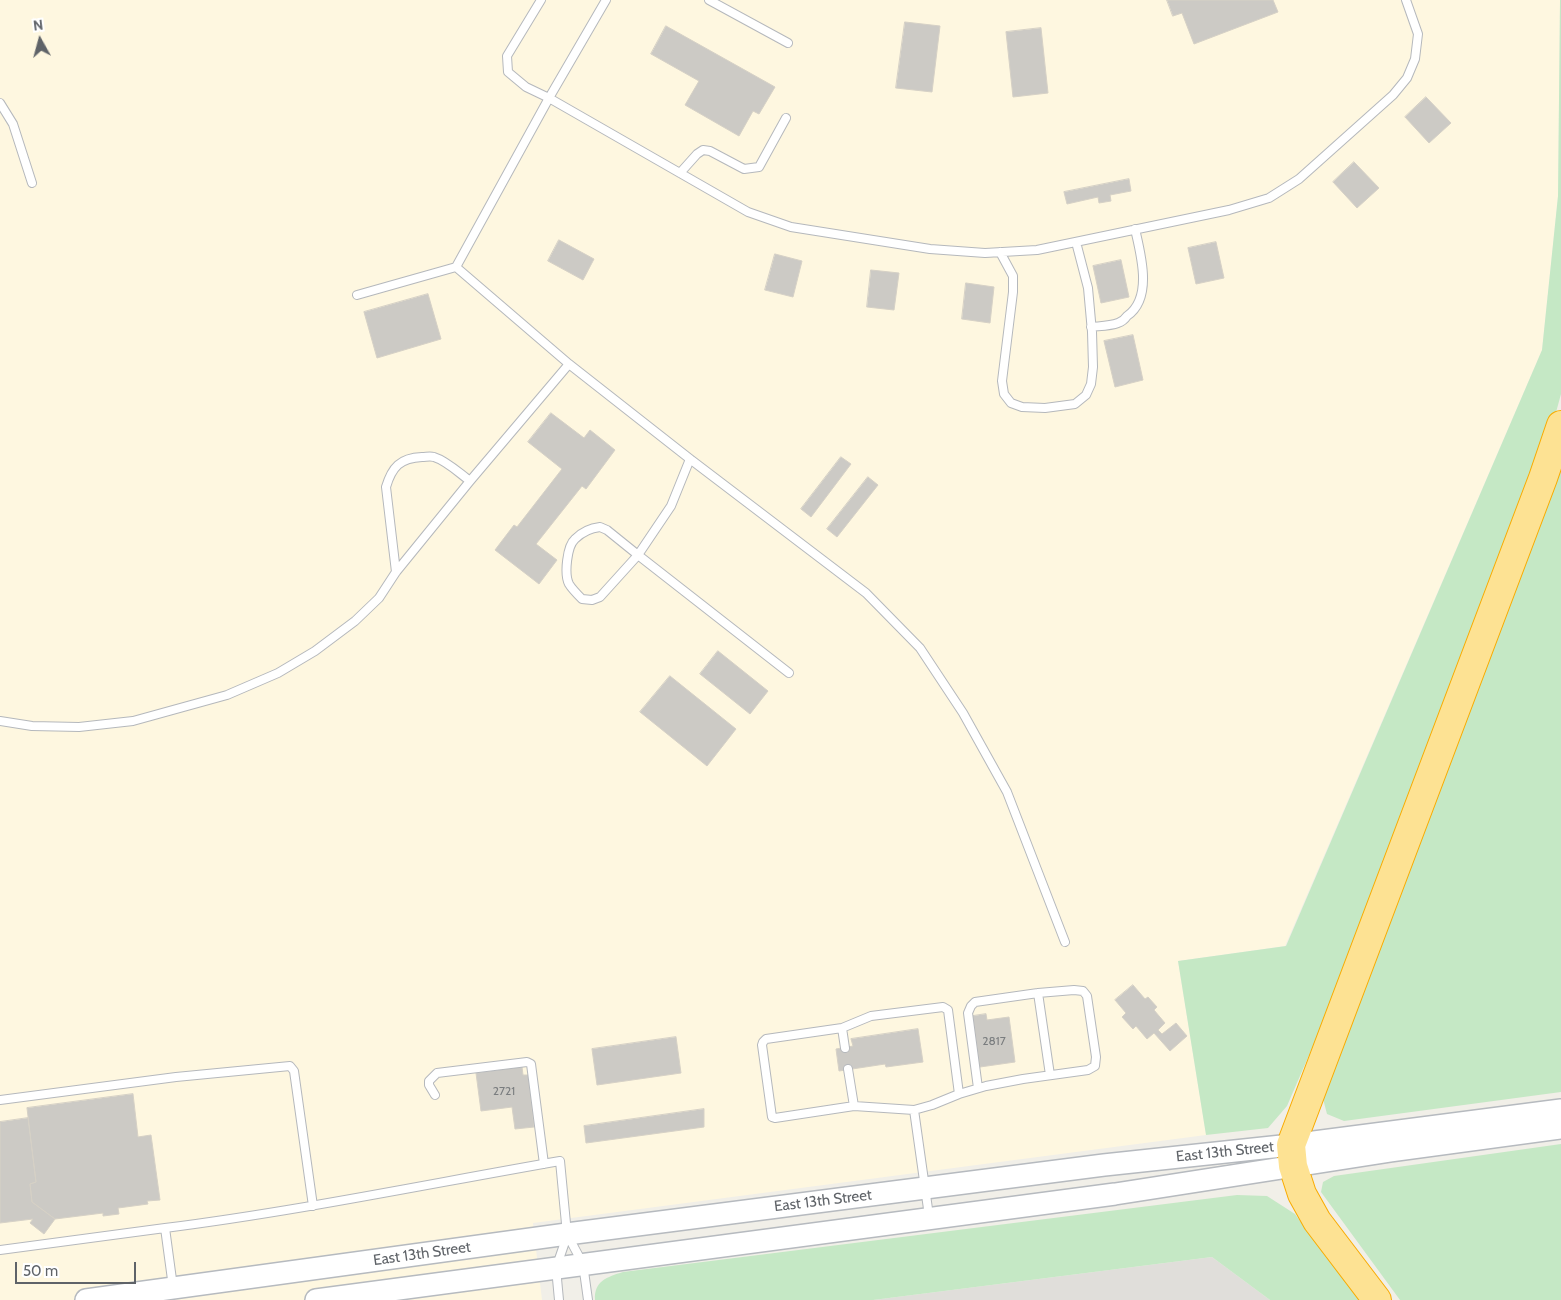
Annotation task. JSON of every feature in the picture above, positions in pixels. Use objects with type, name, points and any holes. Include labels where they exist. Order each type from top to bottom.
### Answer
[{"type":"highway","points":[[1377,1300],[1318,1221],[1302,1194],[1292,1155],[1561,425]]},
{"type":"main road","name":"East 13th Street","points":[[316,1300],[1115,1194],[1292,1155],[1561,1110]]},
{"type":"main road","name":"East 13th Street","points":[[86,1300],[568,1234],[1104,1165],[1292,1155],[1561,1128]]},
{"type":"lane","points":[[541,0],[507,56],[508,72],[526,87],[549,98],[748,212],[791,227],[930,249],[984,253],[1037,250],[1229,210],[1270,198],[1299,179],[1393,95],[1407,78],[1414,59],[1418,34],[1406,0]]},
{"type":"lane","points":[[357,295],[456,268],[549,98],[606,0]]},
{"type":"lane","points":[[709,0],[788,43]]},
{"type":"lane","points":[[0,103],[13,124],[32,183]]},
{"type":"lane","points":[[680,173],[703,150],[710,151],[744,169],[759,167],[786,118]]},
{"type":"lane","points":[[1091,327],[1119,323],[1133,312],[1140,301],[1143,285],[1140,253],[1135,229]]},
{"type":"lane","points":[[1000,252],[1012,276],[1014,292],[1002,381],[1004,394],[1011,403],[1022,407],[1044,408],[1075,404],[1086,394],[1091,384],[1093,367],[1088,288],[1076,242]]},
{"type":"lane","points":[[456,268],[569,364],[866,593],[920,648],[963,713],[1007,792],[1065,942]]},
{"type":"lane","points":[[0,722],[32,726],[79,727],[133,721],[227,695],[278,673],[315,651],[361,615],[379,598],[396,572],[569,364]]},
{"type":"lane","points":[[396,572],[386,486],[396,466],[411,457],[433,456],[470,481]]},
{"type":"lane","points":[[690,459],[671,506],[638,555],[600,597],[592,600],[582,599],[569,584],[566,571],[568,557],[574,540],[591,528],[600,527],[608,530],[638,555],[789,673]]},
{"type":"lane","points":[[959,1094],[948,1010],[943,1007],[871,1016],[842,1028],[766,1039],[763,1042],[772,1117],[780,1119],[854,1106],[914,1110],[978,1088],[1088,1070],[1095,1066],[1096,1057],[1087,996],[1083,991],[1038,993],[975,1002],[968,1012],[978,1088]]},
{"type":"lane","points":[[1038,993],[1050,1075]]},
{"type":"lane","points":[[842,1028],[845,1048]]},
{"type":"lane","points":[[435,1095],[429,1085],[431,1078],[437,1073],[527,1062],[531,1064],[544,1164]]},
{"type":"lane","points":[[0,1100],[176,1077],[290,1066],[294,1071],[313,1206]]},
{"type":"lane","points":[[848,1069],[854,1106]]},
{"type":"lane","points":[[914,1110],[929,1218]]},
{"type":"lane","points":[[0,1250],[239,1218],[560,1161],[568,1234],[583,1264],[588,1300]]},
{"type":"lane","points":[[165,1228],[173,1289]]},
{"type":"lane","points":[[558,1300],[556,1268],[568,1234]]},
{"type":"shaded area","points":[[0,0],[1560,0],[1558,196],[1542,350],[1285,946],[1178,961],[1206,1135],[533,1223],[542,1300],[0,1300]]},
{"type":"shaded area","points":[[1212,1257],[1270,1300],[873,1300]]},
{"type":"green space","points":[[1560,0],[1561,394],[1552,427],[1357,944],[1287,1106],[1268,1128],[1206,1135],[1178,961],[1286,946],[1542,350],[1558,196]]},
{"type":"green space","points":[[1561,461],[1561,1092],[1344,1121],[1327,1114],[1322,1095]]},
{"type":"green space","points":[[1561,1144],[1561,1300],[1400,1300],[1321,1192],[1323,1182],[1334,1176]]},
{"type":"green space","points":[[1237,1195],[1267,1196],[1295,1214],[1359,1300],[1270,1300],[1212,1257],[873,1300],[595,1300],[599,1284],[607,1278],[623,1272]]},
{"type":"building","points":[[1167,0],[1273,0],[1278,12],[1194,44],[1182,13],[1173,16]]},
{"type":"building","points":[[905,22],[940,26],[932,92],[896,88]]},
{"type":"building","points":[[666,26],[775,87],[759,114],[753,111],[739,136],[685,105],[699,81],[651,54]]},
{"type":"building","points":[[1041,28],[1048,93],[1013,97],[1006,32]]},
{"type":"building","points":[[1426,97],[1451,123],[1429,143],[1405,117]]},
{"type":"building","points":[[1354,162],[1379,188],[1357,208],[1333,182]]},
{"type":"building","points":[[1129,179],[1131,191],[1110,195],[1111,201],[1099,203],[1098,197],[1067,204],[1064,192]]},
{"type":"building","points":[[559,240],[594,259],[583,280],[548,261]]},
{"type":"building","points":[[1216,242],[1224,278],[1196,284],[1188,248]]},
{"type":"building","points":[[775,254],[802,261],[793,297],[765,290]]},
{"type":"building","points":[[1121,260],[1129,297],[1101,303],[1093,266]]},
{"type":"building","points":[[871,270],[899,273],[894,310],[867,307]]},
{"type":"building","points":[[966,283],[994,287],[990,323],[962,319]]},
{"type":"building","points":[[428,294],[441,339],[377,358],[364,312]]},
{"type":"building","points":[[1133,335],[1143,380],[1115,387],[1104,341]]},
{"type":"building","points":[[551,413],[584,438],[590,430],[615,450],[586,489],[582,486],[536,544],[557,560],[539,584],[495,550],[514,525],[517,527],[562,469],[528,442]]},
{"type":"building","points":[[841,457],[851,464],[811,517],[801,509]]},
{"type":"building","points":[[868,477],[878,485],[837,537],[827,529]]},
{"type":"building","points":[[718,651],[768,691],[750,714],[700,674]]},
{"type":"building","points":[[670,676],[736,729],[707,766],[640,712]]},
{"type":"building","points":[[1133,985],[1145,999],[1148,997],[1157,1007],[1154,1010],[1165,1023],[1158,1030],[1162,1034],[1176,1023],[1187,1036],[1170,1051],[1154,1033],[1147,1039],[1136,1026],[1133,1029],[1122,1017],[1126,1013],[1115,1000]]},
{"type":"building","points":[[986,1014],[987,1020],[1009,1017],[1015,1062],[980,1067],[973,1016]]},
{"type":"building","points":[[918,1029],[923,1062],[886,1067],[885,1064],[839,1071],[836,1049],[853,1046],[851,1039]]},
{"type":"building","points":[[676,1037],[681,1073],[597,1085],[592,1049]]},
{"type":"building","points":[[522,1067],[523,1075],[528,1075],[534,1127],[515,1129],[512,1107],[481,1111],[476,1073]]},
{"type":"building","points":[[133,1094],[138,1137],[151,1135],[160,1200],[147,1201],[148,1204],[118,1208],[119,1214],[103,1216],[103,1213],[55,1219],[32,1202],[30,1184],[36,1182],[27,1108]]},
{"type":"building","points":[[704,1109],[704,1127],[586,1143],[584,1126]]},
{"type":"building","points":[[28,1118],[36,1182],[30,1184],[32,1202],[55,1219],[44,1234],[30,1223],[33,1219],[0,1223],[0,1122]]}]
